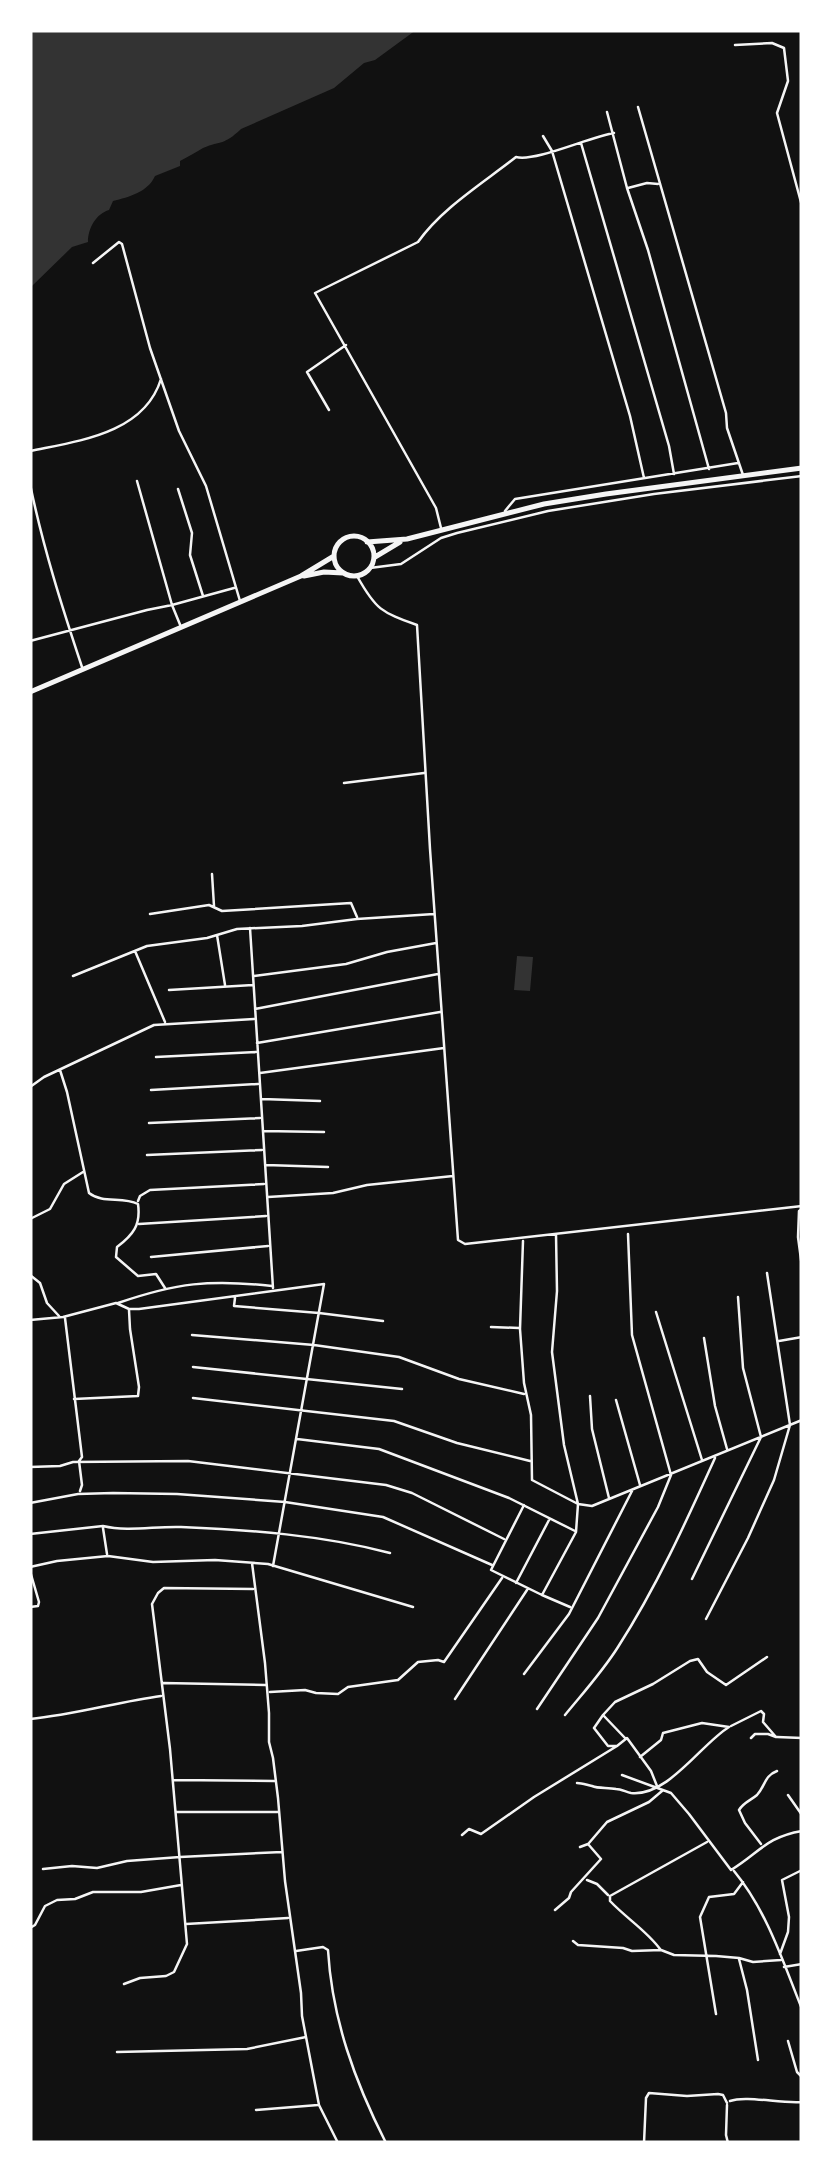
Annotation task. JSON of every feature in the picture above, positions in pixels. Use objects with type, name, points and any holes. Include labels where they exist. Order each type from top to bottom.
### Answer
[{"type":"main road","points":[[367,542],[407,538],[606,494],[802,468]]},
{"type":"main road","points":[[302,576],[324,572],[357,576],[370,568],[374,558],[367,542],[354,536],[336,548],[334,556],[343,573]]},
{"type":"main road","points":[[374,558],[407,538]]},
{"type":"main road","points":[[30,692],[302,576],[334,556]]},
{"type":"street","points":[[735,46],[772,43],[784,48],[788,81],[777,113],[802,206]]},
{"type":"street","points":[[638,107],[743,476]]},
{"type":"street","points":[[607,112],[710,468]]},
{"type":"street","points":[[441,530],[436,508],[315,293],[418,242],[457,203],[516,158],[528,160],[614,133]]},
{"type":"street","points":[[543,136],[552,151],[644,478]]},
{"type":"street","points":[[581,143],[674,474]]},
{"type":"street","points":[[627,188],[633,184],[660,184]]},
{"type":"street","points":[[93,263],[115,244],[122,244],[143,324],[179,431],[206,486],[241,602]]},
{"type":"street","points":[[329,410],[307,372],[346,345]]},
{"type":"street","points":[[30,451],[116,429],[148,406],[161,378]]},
{"type":"street","points":[[504,514],[515,499],[740,463]]},
{"type":"street","points":[[370,568],[401,564],[441,538],[548,511],[802,476]]},
{"type":"street","points":[[137,481],[172,606],[182,628]]},
{"type":"street","points":[[30,484],[38,524],[83,669]]},
{"type":"street","points":[[178,489],[192,533],[190,555],[203,596]]},
{"type":"street","points":[[357,576],[378,608],[417,625],[460,1242],[802,1208]]},
{"type":"street","points":[[30,641],[235,587]]},
{"type":"street","points":[[344,783],[426,772]]},
{"type":"street","points":[[212,874],[214,908]]},
{"type":"street","points":[[150,914],[204,906],[222,911],[351,903],[357,919]]},
{"type":"street","points":[[73,976],[134,950],[237,928],[435,914]]},
{"type":"street","points":[[250,928],[273,1288]]},
{"type":"street","points":[[217,935],[225,987]]},
{"type":"street","points":[[254,976],[346,964],[437,943]]},
{"type":"street","points":[[134,950],[166,1024]]},
{"type":"street","points":[[256,1009],[439,974]]},
{"type":"street","points":[[169,990],[254,985]]},
{"type":"street","points":[[257,1043],[442,1012]]},
{"type":"street","points":[[30,1087],[154,1025],[256,1019]]},
{"type":"street","points":[[259,1074],[444,1048]]},
{"type":"street","points":[[156,1057],[258,1052]]},
{"type":"street","points":[[60,1070],[89,1193],[94,1198],[127,1199],[140,1208],[130,1238],[116,1247],[116,1257],[138,1276],[156,1274],[165,1288]]},
{"type":"street","points":[[151,1090],[259,1084]]},
{"type":"street","points":[[260,1099],[320,1101]]},
{"type":"street","points":[[149,1122],[261,1118]]},
{"type":"street","points":[[262,1131],[324,1132]]},
{"type":"street","points":[[147,1155],[263,1150]]},
{"type":"street","points":[[264,1165],[328,1167]]},
{"type":"street","points":[[30,1218],[50,1209],[64,1184],[84,1170]]},
{"type":"street","points":[[266,1197],[333,1193],[367,1185],[453,1176]]},
{"type":"street","points":[[74,1179],[87,1187]]},
{"type":"street","points":[[137,1203],[150,1190],[266,1184]]},
{"type":"street","points":[[802,1208],[798,1238],[802,1267]]},
{"type":"street","points":[[137,1224],[268,1216]]},
{"type":"street","points":[[542,1595],[576,1532],[578,1504],[564,1445],[552,1352],[556,1234]]},
{"type":"street","points":[[536,1710],[598,1618],[658,1508],[670,1475],[632,1335],[628,1234]]},
{"type":"street","points":[[523,1238],[520,1328],[531,1415],[532,1480],[578,1504],[592,1506],[802,1420]]},
{"type":"street","points":[[151,1257],[270,1246]]},
{"type":"street","points":[[706,1618],[774,1480],[790,1426],[767,1274]]},
{"type":"street","points":[[30,1275],[40,1283],[47,1303],[63,1316],[82,1460],[82,1486],[78,1494]]},
{"type":"street","points":[[30,1320],[63,1316],[165,1288],[210,1282],[245,1282],[273,1288]]},
{"type":"street","points":[[116,1303],[129,1309],[324,1284],[273,1566]]},
{"type":"street","points":[[235,1297],[234,1306],[384,1322]]},
{"type":"street","points":[[692,1579],[762,1437],[743,1368],[738,1297]]},
{"type":"street","points":[[74,1399],[138,1396],[129,1309]]},
{"type":"street","points":[[656,1312],[702,1462]]},
{"type":"street","points":[[491,1327],[520,1328]]},
{"type":"street","points":[[192,1335],[399,1357],[459,1379],[526,1394]]},
{"type":"street","points":[[704,1338],[728,1451]]},
{"type":"street","points":[[777,1342],[802,1338]]},
{"type":"street","points":[[193,1367],[402,1389]]},
{"type":"street","points":[[590,1396],[592,1429],[610,1499]]},
{"type":"street","points":[[192,1398],[394,1422],[456,1443],[532,1461]]},
{"type":"street","points":[[616,1400],[640,1487]]},
{"type":"street","points":[[296,1439],[379,1449],[524,1505],[576,1532]]},
{"type":"street","points":[[565,1715],[636,1618],[688,1520],[716,1456]]},
{"type":"street","points":[[30,1467],[60,1466],[82,1460],[188,1460],[386,1485],[412,1493],[506,1539]]},
{"type":"street","points":[[524,1674],[572,1608],[632,1490]]},
{"type":"street","points":[[30,1503],[78,1494],[177,1494],[285,1502],[383,1517],[493,1565]]},
{"type":"street","points":[[524,1505],[491,1570],[572,1608]]},
{"type":"street","points":[[516,1583],[550,1518]]},
{"type":"street","points":[[103,1526],[108,1556]]},
{"type":"street","points":[[30,1534],[103,1526],[192,1528],[352,1543],[390,1554]]},
{"type":"street","points":[[30,1607],[38,1606],[39,1602],[30,1569],[108,1556],[153,1562],[214,1560],[273,1566],[414,1607]]},
{"type":"street","points":[[252,1563],[302,2016],[319,2105],[338,2143]]},
{"type":"street","points":[[267,1692],[304,1690],[338,1694],[348,1687],[398,1680],[418,1662],[444,1662],[503,1577]]},
{"type":"street","points":[[124,1984],[174,1972],[188,1944],[174,1780],[152,1604],[164,1588],[255,1588]]},
{"type":"street","points":[[455,1699],[528,1588]]},
{"type":"street","points":[[617,1746],[605,1744],[594,1728],[615,1702],[690,1660],[698,1660],[726,1685],[767,1657]]},
{"type":"street","points":[[162,1683],[266,1685]]},
{"type":"street","points":[[30,1719],[164,1696]]},
{"type":"street","points":[[577,1783],[634,1794],[658,1787],[697,1756],[717,1734],[761,1711],[762,1722],[776,1737]]},
{"type":"street","points":[[603,1715],[635,1746],[658,1787]]},
{"type":"street","points":[[640,1756],[664,1733],[702,1723],[729,1727]]},
{"type":"street","points":[[751,1738],[768,1734],[802,1738]]},
{"type":"street","points":[[462,1835],[469,1828],[481,1834],[625,1738]]},
{"type":"street","points":[[762,1846],[739,1810],[758,1794],[766,1776],[777,1770]]},
{"type":"street","points":[[622,1775],[666,1790],[678,1800],[752,1893],[802,2009]]},
{"type":"street","points":[[174,1780],[276,1781]]},
{"type":"street","points":[[580,1847],[588,1844],[607,1822],[666,1790]]},
{"type":"street","points":[[788,1795],[802,1815]]},
{"type":"street","points":[[794,1806],[802,1802]]},
{"type":"street","points":[[176,1812],[280,1812]]},
{"type":"street","points":[[733,1870],[762,1846],[780,1836],[802,1831]]},
{"type":"street","points":[[610,1896],[709,1840]]},
{"type":"street","points":[[555,1910],[602,1859],[588,1844]]},
{"type":"street","points":[[42,1870],[61,1866],[97,1868],[180,1856],[284,1852]]},
{"type":"street","points":[[738,1866],[739,1878]]},
{"type":"street","points":[[780,1958],[790,1918],[782,1880],[802,1870]]},
{"type":"street","points":[[585,1879],[610,1896],[610,1902],[631,1924],[662,1950]]},
{"type":"street","points":[[716,2014],[700,1917],[709,1897],[734,1894],[743,1882]]},
{"type":"street","points":[[30,1928],[45,1906],[56,1900],[75,1899],[93,1892],[141,1892],[182,1884]]},
{"type":"street","points":[[186,1924],[290,1918]]},
{"type":"street","points":[[573,1940],[578,1945],[662,1950],[674,1955],[753,1962],[780,1958]]},
{"type":"street","points":[[294,1952],[328,1950],[331,1995],[341,2030],[364,2099],[386,2143]]},
{"type":"street","points":[[739,1958],[758,2060]]},
{"type":"street","points":[[784,1966],[802,1964]]},
{"type":"street","points":[[116,2052],[247,2049],[307,2037]]},
{"type":"street","points":[[788,2041],[802,2076]]},
{"type":"street","points":[[644,2143],[646,2098],[652,2092],[722,2095],[727,2103],[728,2143]]},
{"type":"street","points":[[727,2103],[736,2098],[802,2102]]},
{"type":"street","points":[[256,2110],[319,2105]]},
{"type":"shaded area","points":[[30,30],[416,30],[375,60],[364,63],[334,88],[203,148],[180,161],[180,166],[155,176],[143,190],[113,201],[109,210],[94,222],[88,242],[72,247],[32,286]]},
{"type":"shaded area","points":[[517,956],[533,957],[530,991],[514,990]]}]
